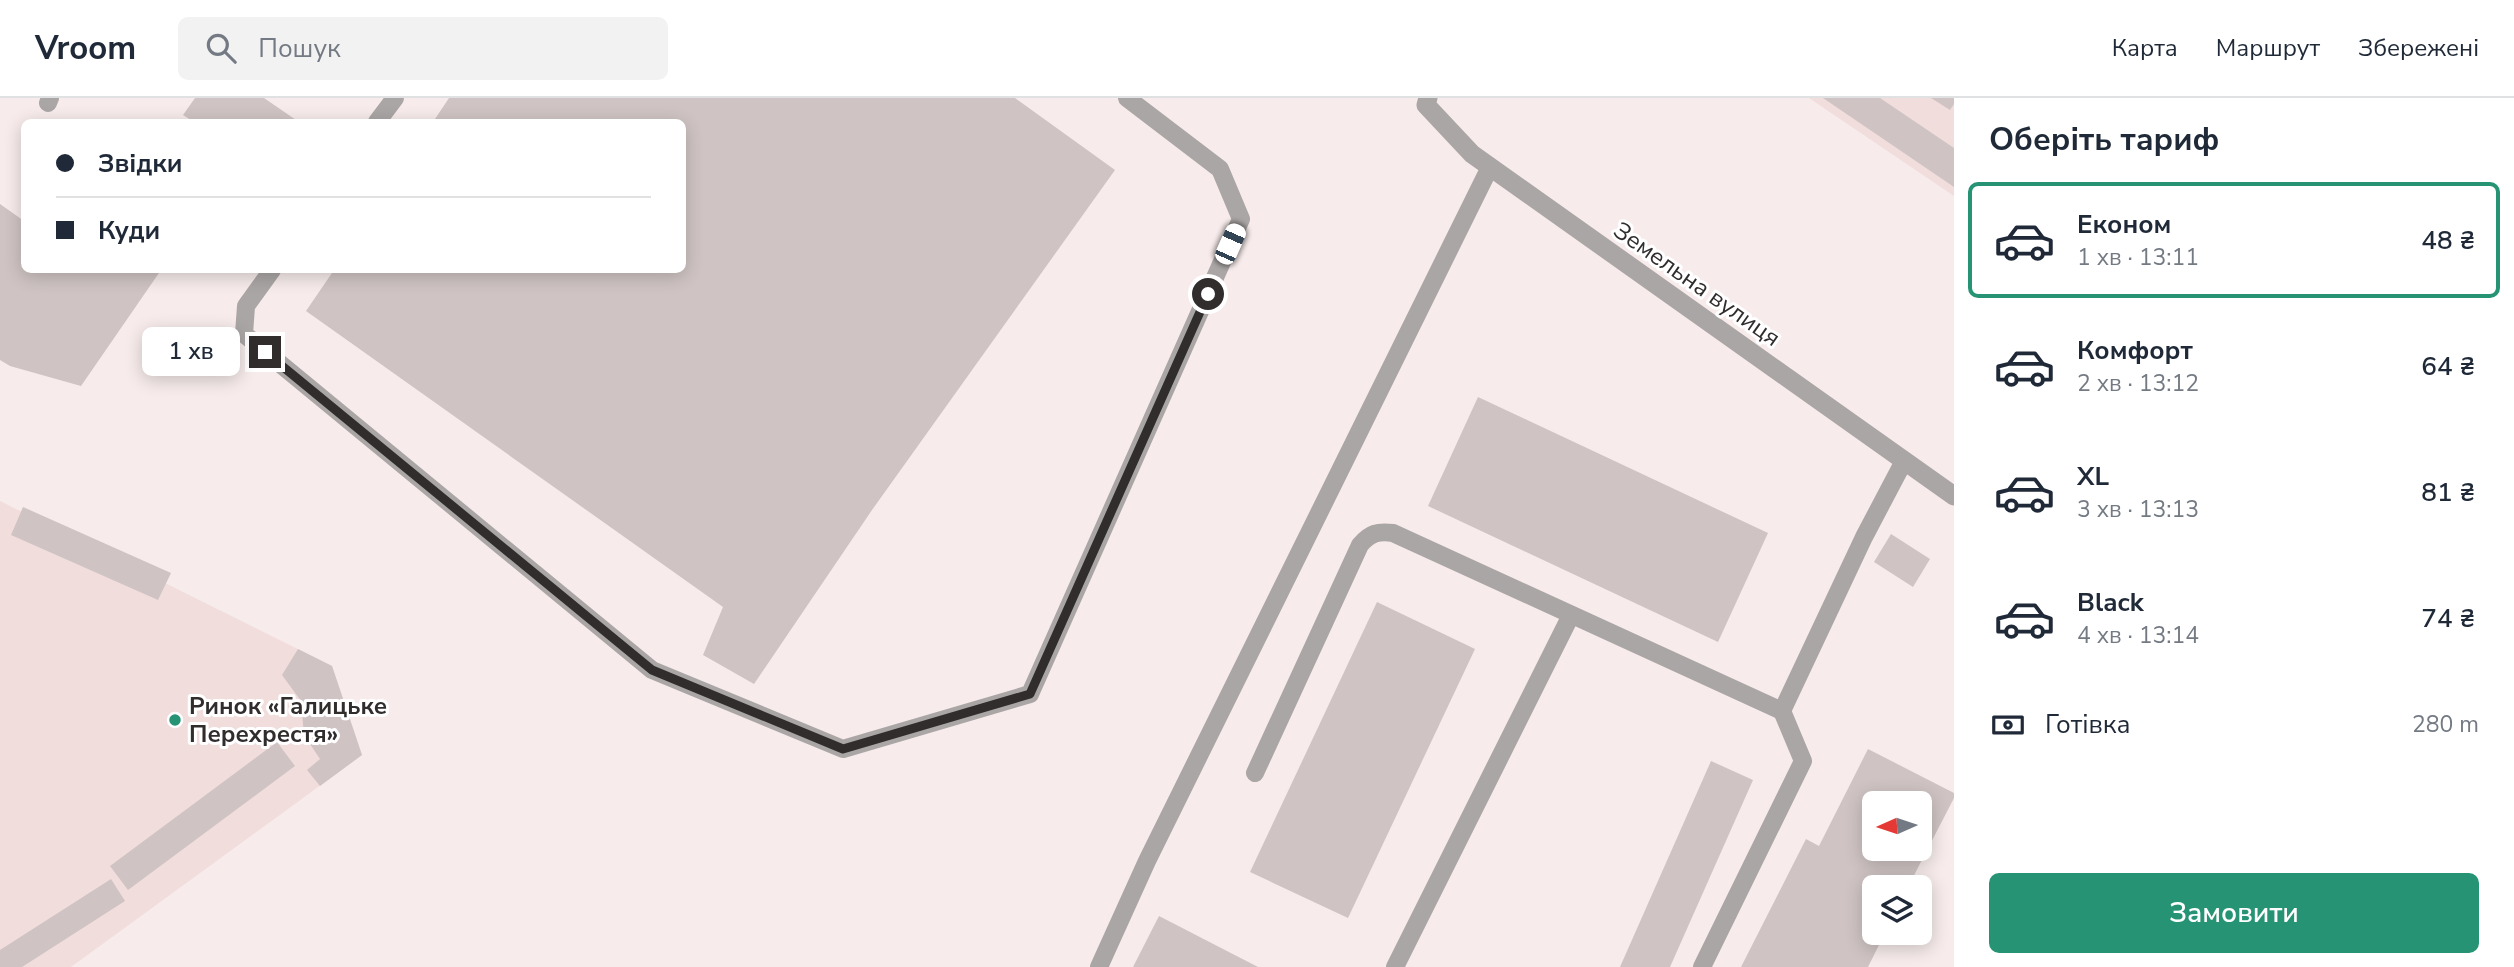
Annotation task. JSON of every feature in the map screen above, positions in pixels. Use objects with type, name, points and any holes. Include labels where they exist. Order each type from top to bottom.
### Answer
[{"type":"street","name":"Земельна вулиця","points":[[1423,100],[1472,154],[1954,496]]},
{"type":"lane","points":[[379,119],[395,98]]},
{"type":"lane","points":[[270,273],[246,306],[244,334],[652,670],[843,749],[1030,694],[1241,219],[1220,169],[1126,98]]},
{"type":"lane","points":[[1099,967],[1147,861],[1490,167]]},
{"type":"lane","points":[[1782,711],[1864,537],[1904,461]]},
{"type":"lane","points":[[1255,773],[1360,545],[1368,536],[1380,531],[1393,533],[1782,711],[1803,761],[1702,967]]},
{"type":"lane","points":[[1395,967],[1572,615]]},
{"type":"shaded area","points":[[1809,98],[1954,98],[1954,196]]},
{"type":"shaded area","name":"Ринок «Галицьке Перехрестя»","points":[[0,501],[332,666],[362,755],[71,967],[0,967]]},
{"type":"building","points":[[195,98],[264,98],[295,119],[189,119],[183,115]]},
{"type":"building","points":[[449,98],[1015,98],[1115,170],[872,510],[754,684],[703,655],[723,607],[306,311],[332,273],[686,273],[686,119],[435,119]]},
{"type":"building","points":[[1823,98],[1880,98],[1954,148],[1954,187]]},
{"type":"building","points":[[1931,98],[1954,98],[1954,104],[1950,110]]},
{"type":"building","points":[[0,204],[21,219],[21,273],[159,273],[81,386],[10,366],[0,360]]},
{"type":"building","points":[[1478,397],[1768,533],[1718,642],[1428,506]]},
{"type":"building","points":[[23,507],[171,573],[158,600],[11,535]]},
{"type":"building","points":[[1891,534],[1930,559],[1913,587],[1874,562]]},
{"type":"building","points":[[1377,602],[1475,649],[1348,918],[1250,872]]},
{"type":"building","points":[[298,649],[332,666],[362,755],[320,786],[307,770],[320,759],[304,735],[301,701],[282,675]]},
{"type":"building","points":[[277,742],[295,766],[128,890],[110,866]]},
{"type":"building","points":[[1868,749],[1954,793],[1932,841],[1932,791],[1862,791],[1862,861],[1921,861],[1914,875],[1862,875],[1862,945],[1879,945],[1868,967],[1741,967],[1806,839],[1819,846]]},
{"type":"building","points":[[1711,761],[1753,780],[1670,967],[1620,967]]},
{"type":"building","points":[[111,879],[125,901],[22,967],[0,967],[0,950]]},
{"type":"building","points":[[1159,916],[1258,967],[1133,967]]},
{"type":"place","name":"Ринок «Галицьке Перехрестя»","points":[[175,720]]},
{"type":"route","points":[[265,352],[652,670],[843,749],[1030,694],[1208,294]]}]
